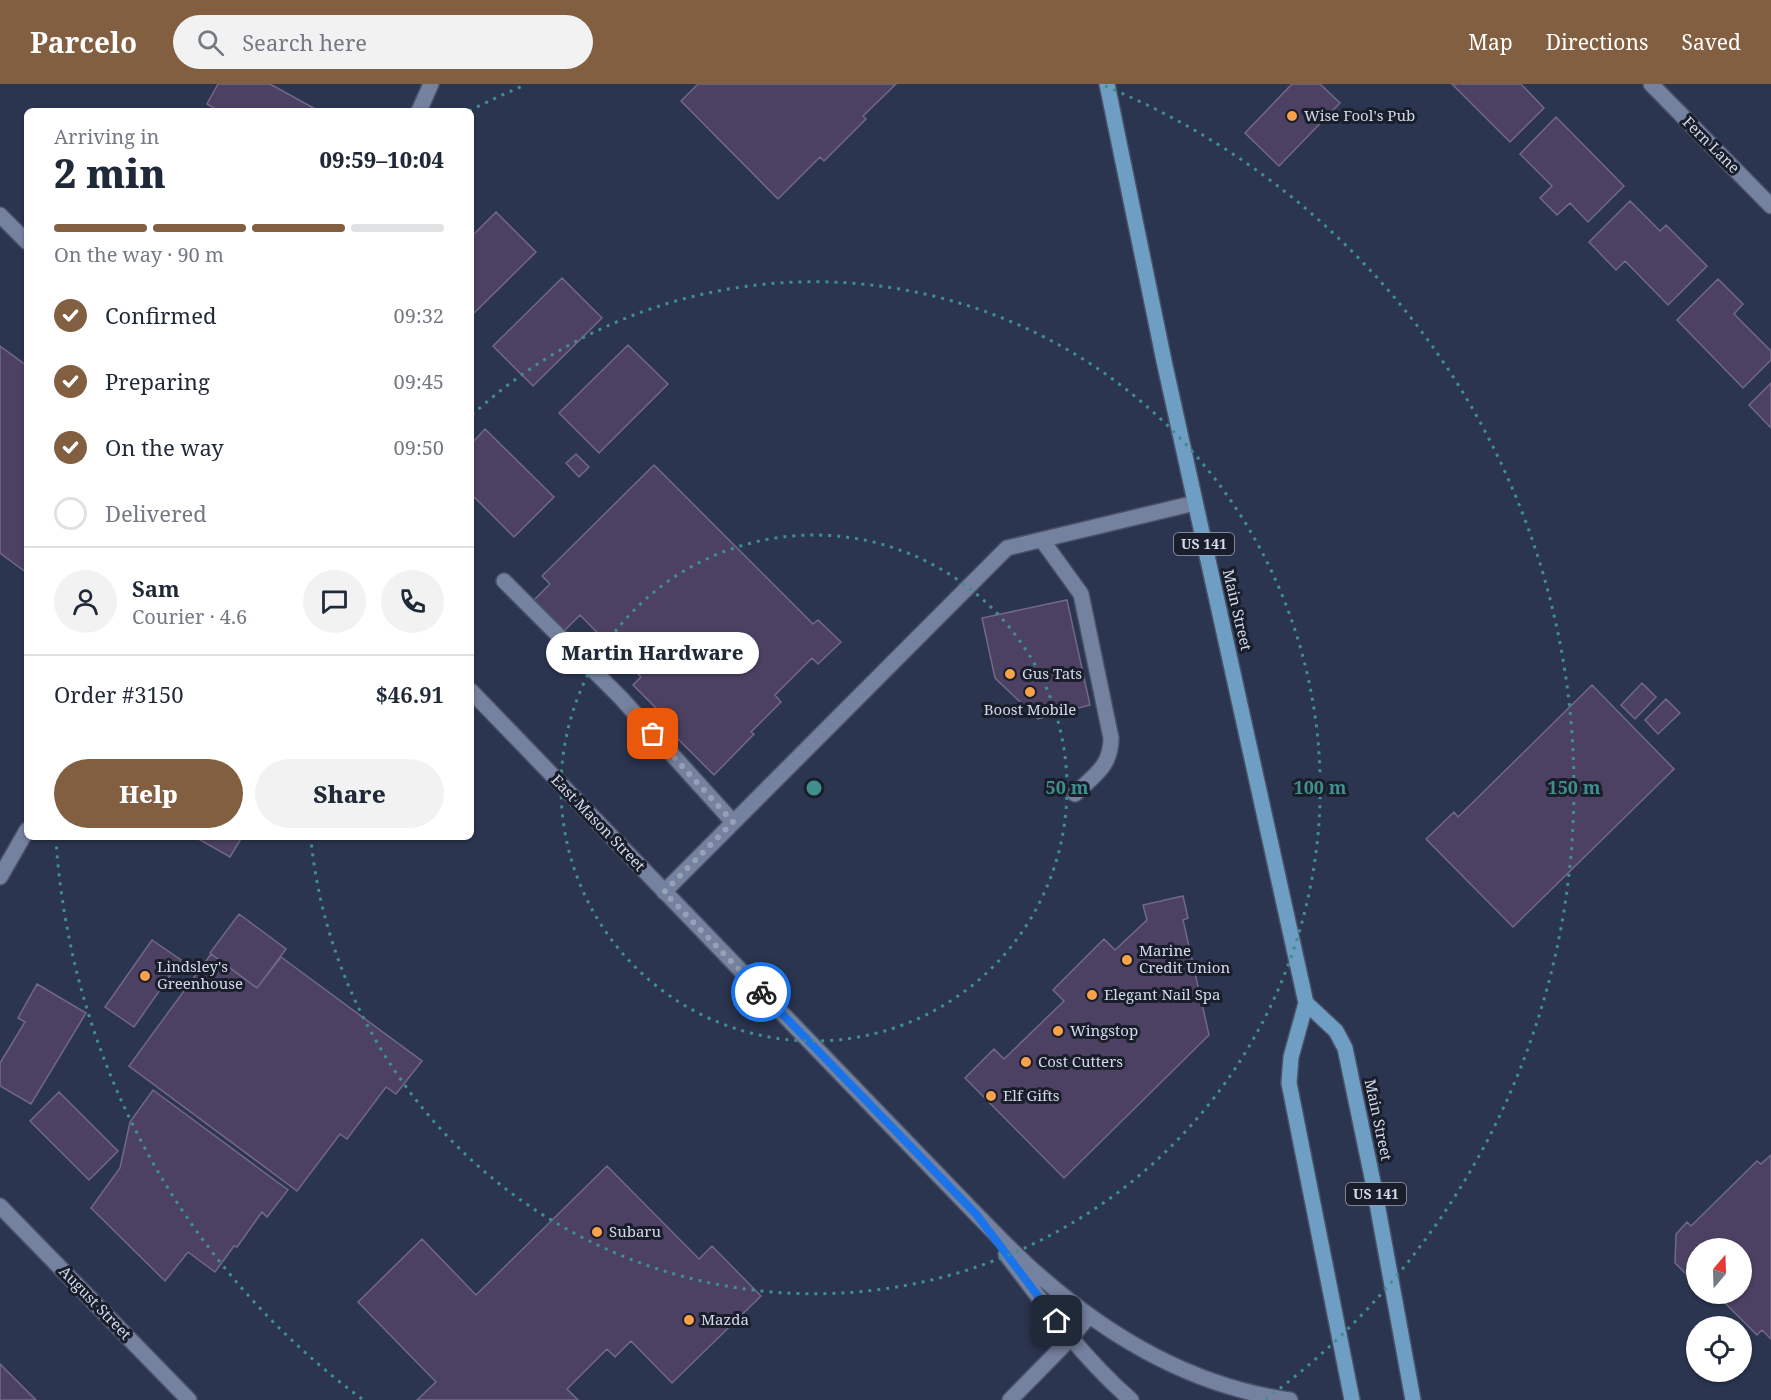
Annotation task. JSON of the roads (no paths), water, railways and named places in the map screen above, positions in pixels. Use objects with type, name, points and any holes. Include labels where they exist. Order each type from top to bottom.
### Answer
[{"type":"main road","points":[[420,108],[431,84]]},
{"type":"main road","name":"Main Street","points":[[1107,84],[1164,361],[1306,1003],[1291,1058],[1289,1083],[1352,1400]]},
{"type":"main road","name":"Fern Lane","points":[[1651,84],[1771,206]]},
{"type":"main road","points":[[0,215],[24,239]]},
{"type":"main road","points":[[664,892],[1007,548],[1195,503]]},
{"type":"main road","points":[[1042,540],[1081,594],[1111,738],[1111,751],[1106,763],[1075,794]]},
{"type":"main road","points":[[504,582],[621,698],[733,822]]},
{"type":"main road","name":"East Mason Street","points":[[474,694],[976,1214],[1040,1277],[1089,1316],[1177,1369],[1213,1382],[1290,1400]]},
{"type":"main road","points":[[0,877],[24,835]]},
{"type":"main road","name":"Main Street","points":[[1306,1003],[1336,1031],[1345,1048],[1374,1187],[1413,1400]]},
{"type":"main road","name":"August Street","points":[[0,1206],[189,1400]]},
{"type":"main road","name":"East Mason Street","points":[[976,1214],[1070,1339],[1103,1376],[1131,1400]]},
{"type":"main road","points":[[1010,1400],[1070,1339],[1089,1316]]},
{"type":"place","name":"Wise Fool's Pub","points":[[1292,116]]},
{"type":"place","name":"Gus Tats","points":[[1010,674]]},
{"type":"place","name":"Boost Mobile","points":[[1030,692]]},
{"type":"place","name":"Martin Hardware","points":[[653,734]]},
{"type":"place","name":"Marine Credit Union","points":[[1127,960]]},
{"type":"place","name":"Lindsley's Greenhouse","points":[[145,976]]},
{"type":"place","name":"Elegant Nail Spa","points":[[1092,995]]},
{"type":"place","name":"Wingstop","points":[[1058,1031]]},
{"type":"place","name":"Cost Cutters","points":[[1026,1062]]},
{"type":"place","name":"Elf Gifts","points":[[991,1096]]},
{"type":"place","name":"Subaru","points":[[597,1232]]},
{"type":"place","name":"Mazda","points":[[689,1320]]}]
